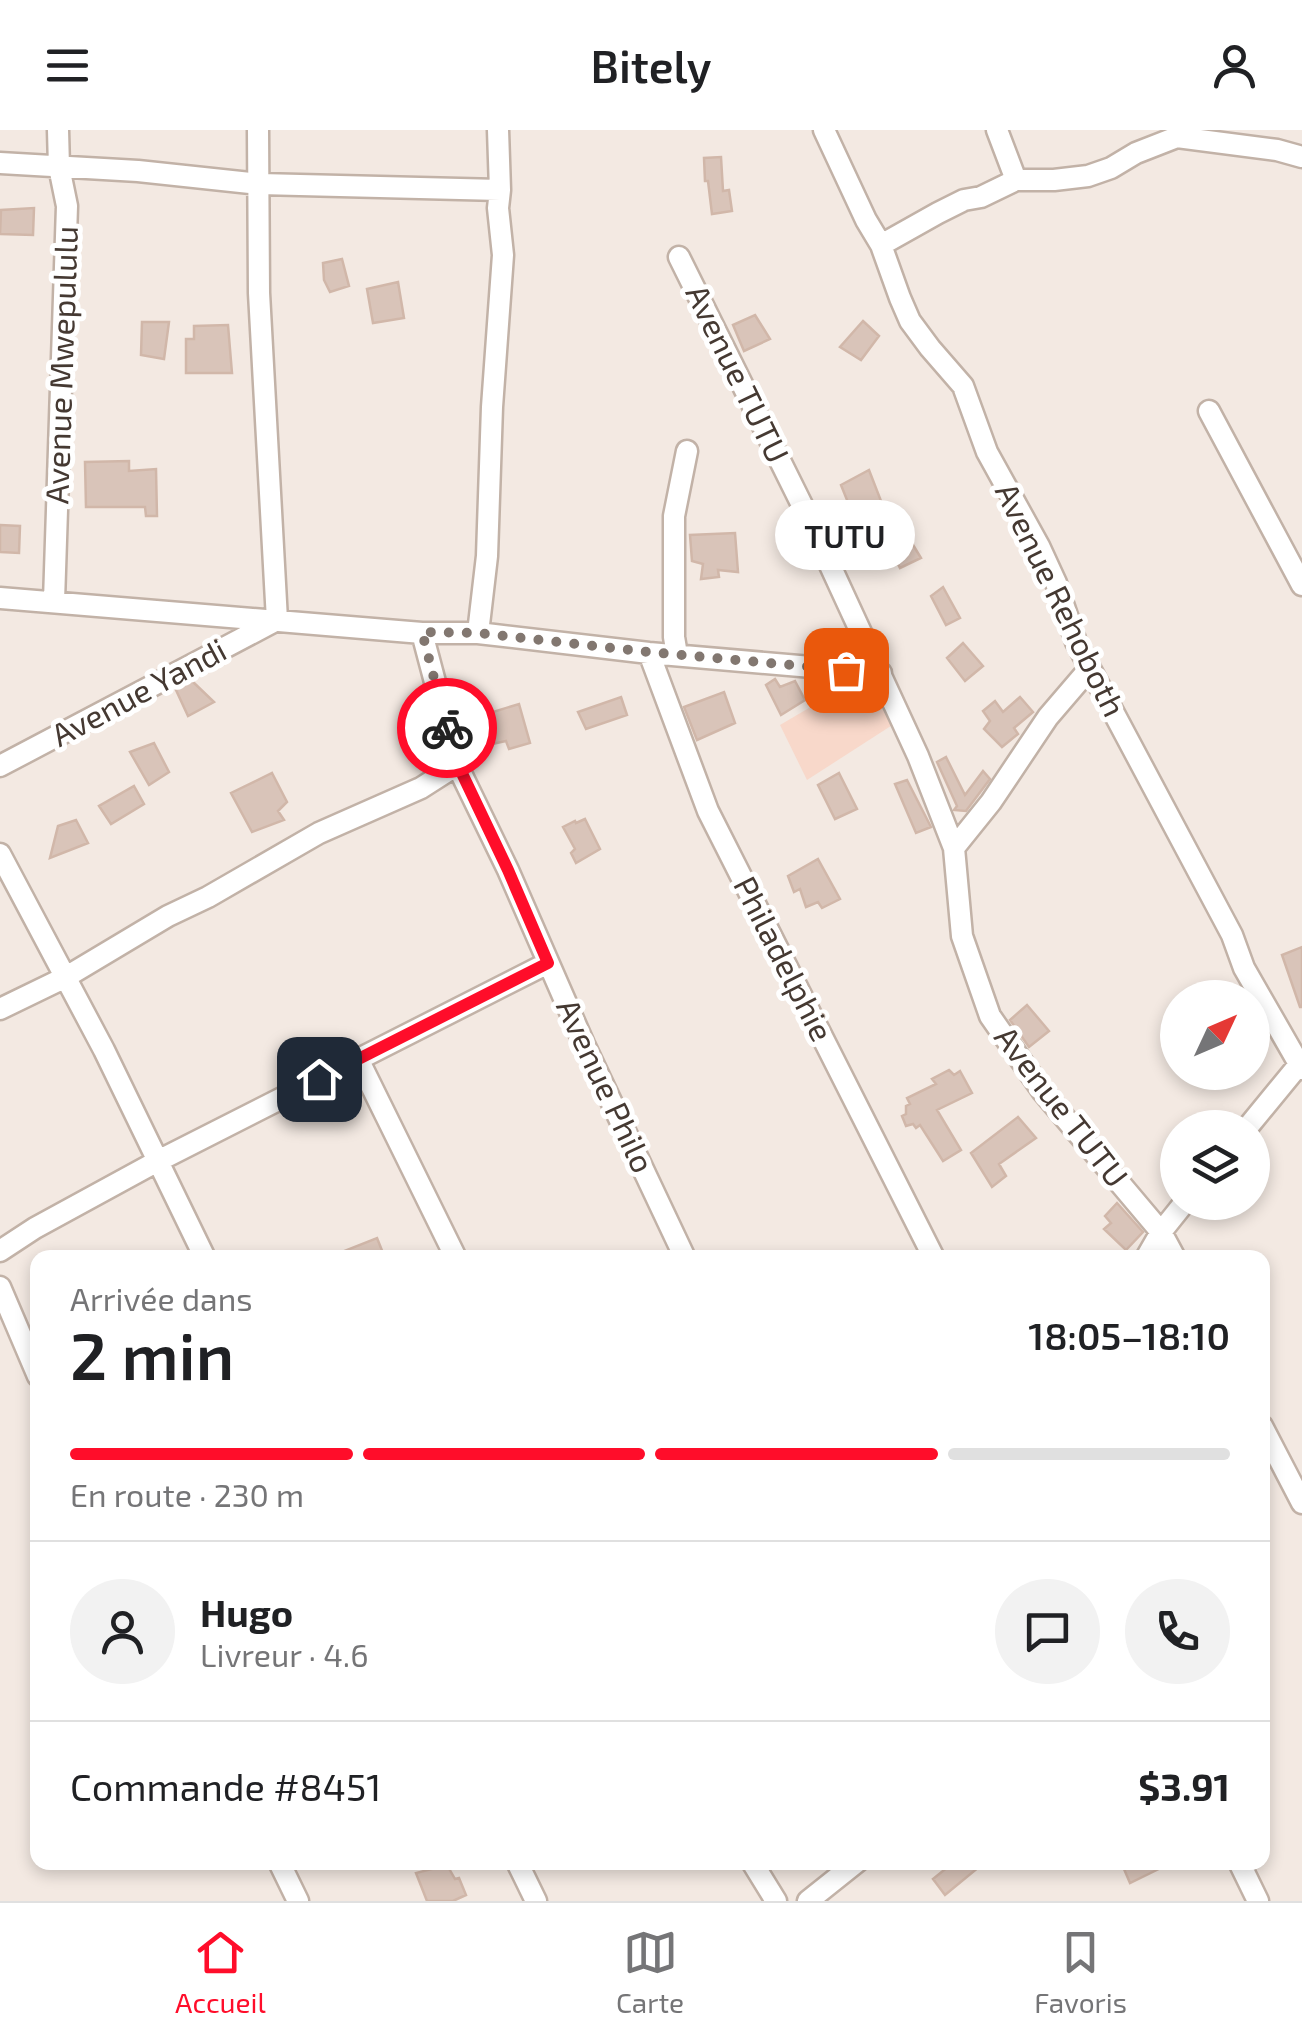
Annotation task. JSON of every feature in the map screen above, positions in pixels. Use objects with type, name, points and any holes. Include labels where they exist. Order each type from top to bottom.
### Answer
[{"type":"street","name":"Avenue Mwepululu","points":[[54,601],[67,206],[58,167],[58,130]]},
{"type":"street","points":[[258,130],[259,293],[277,620]]},
{"type":"street","points":[[478,633],[488,556],[492,407],[503,255],[498,208],[498,130]]},
{"type":"street","name":"Avenue Rehoboth","points":[[824,130],[881,245],[910,320],[963,386],[986,452],[1056,582],[1076,642],[1232,935],[1244,968],[1301,1065]]},
{"type":"street","points":[[998,130],[1016,180]]},
{"type":"street","points":[[881,245],[938,212],[964,200],[982,198],[1016,180],[1088,176],[1178,137],[1252,138],[1302,157]]},
{"type":"street","points":[[0,164],[138,171],[260,184],[500,190]]},
{"type":"street","name":"Avenue TUTU","points":[[679,257],[805,510],[918,756],[954,848],[962,936],[990,1016],[1042,1092],[1162,1232]]},
{"type":"street","points":[[1209,410],[1302,584]]},
{"type":"street","points":[[677,655],[674,516],[687,451]]},
{"type":"street","points":[[0,598],[422,632],[478,633],[881,673]]},
{"type":"street","name":"Avenue Yandi","points":[[0,766],[277,620]]},
{"type":"street","name":"Avenue Philo","points":[[422,632],[458,765],[682,1250]]},
{"type":"street","name":"Philadelphie","points":[[649,652],[708,811],[930,1250]]},
{"type":"street","points":[[954,848],[991,802],[1048,717],[1090,668]]},
{"type":"street","points":[[0,1009],[66,977],[319,833],[422,788],[458,765]]},
{"type":"street","points":[[0,854],[104,1050],[201,1250]]},
{"type":"street","points":[[0,1251],[158,1161],[548,963]]},
{"type":"street","points":[[358,1059],[452,1250]]},
{"type":"street","points":[[1263,1110],[1301,1065]]},
{"type":"street","points":[[1151,1250],[1172,1220]]},
{"type":"street","points":[[1162,1232],[1171,1250]]},
{"type":"street","points":[[0,1286],[30,1357]]},
{"type":"street","points":[[1270,1441],[1302,1502]]},
{"type":"street","points":[[283,1870],[298,1901]]},
{"type":"street","points":[[521,1870],[536,1901]]},
{"type":"street","points":[[757,1870],[776,1901]]},
{"type":"street","points":[[808,1901],[846,1870]]},
{"type":"street","points":[[1243,1870],[1258,1901]]},
{"type":"shaded area","points":[[873,677],[897,722],[807,780],[780,725],[860,678]]},
{"type":"building","points":[[721,157],[723,191],[729,190],[732,211],[712,214],[704,158]]},
{"type":"building","points":[[34,208],[33,235],[0,234],[1,210]]},
{"type":"building","points":[[342,259],[349,286],[330,292],[324,280],[323,263]]},
{"type":"building","points":[[398,282],[404,318],[373,323],[367,289]]},
{"type":"building","points":[[755,315],[770,339],[744,351],[733,325]]},
{"type":"building","points":[[863,321],[879,336],[861,360],[840,347]]},
{"type":"building","points":[[142,322],[169,322],[164,359],[141,355]]},
{"type":"building","points":[[228,325],[232,373],[186,373],[186,339],[194,339],[194,326]]},
{"type":"building","points":[[129,461],[129,471],[156,469],[157,516],[146,516],[145,507],[86,507],[85,462]]},
{"type":"building","points":[[869,470],[886,514],[892,510],[921,558],[900,568],[889,546],[883,549],[868,515],[860,521],[841,485]]},
{"type":"building","points":[[0,525],[20,526],[19,553],[0,552]]},
{"type":"building","points":[[735,533],[738,572],[718,570],[719,577],[701,579],[703,564],[692,561],[690,535]]},
{"type":"building","points":[[943,587],[960,618],[946,625],[931,596]]},
{"type":"building","points":[[963,643],[983,666],[965,681],[947,658]]},
{"type":"building","points":[[775,679],[780,687],[795,681],[805,700],[781,715],[766,685]]},
{"type":"building","points":[[192,681],[214,702],[188,716],[176,690]]},
{"type":"building","points":[[724,692],[735,723],[697,740],[684,707]]},
{"type":"building","points":[[621,697],[627,715],[586,729],[578,712]]},
{"type":"building","points":[[1020,697],[1033,712],[1014,728],[1018,734],[1002,747],[984,729],[990,721],[983,711],[995,701],[1003,712]]},
{"type":"building","points":[[519,704],[530,743],[509,749],[506,741],[492,744],[483,715]]},
{"type":"building","points":[[154,743],[169,772],[149,785],[130,752]]},
{"type":"building","points":[[946,757],[965,795],[983,771],[990,779],[966,811],[954,810],[957,806],[937,762]]},
{"type":"building","points":[[272,773],[287,802],[278,811],[284,820],[252,832],[231,793]]},
{"type":"building","points":[[839,773],[857,809],[835,819],[818,785]]},
{"type":"building","points":[[907,780],[931,827],[916,833],[895,784]]},
{"type":"building","points":[[134,786],[144,804],[111,824],[99,806]]},
{"type":"building","points":[[585,819],[600,849],[576,863],[571,853],[575,849],[563,827]]},
{"type":"building","points":[[76,820],[88,843],[50,858],[58,826]]},
{"type":"building","points":[[818,859],[840,899],[822,908],[818,902],[806,907],[800,889],[794,892],[788,876]]},
{"type":"building","points":[[1302,947],[1302,1007],[1300,1007],[1282,955]]},
{"type":"building","points":[[1027,1005],[1049,1031],[1029,1047],[1010,1020]]},
{"type":"building","points":[[949,1070],[954,1075],[960,1071],[972,1093],[937,1110],[961,1150],[943,1161],[920,1125],[906,1126],[902,1116],[910,1104],[907,1098],[936,1084],[932,1079]]},
{"type":"building","points":[[1018,1117],[1036,1138],[999,1164],[1006,1176],[992,1187],[971,1153]]},
{"type":"building","points":[[1117,1203],[1143,1232],[1126,1250],[1104,1229],[1111,1223],[1105,1216]]},
{"type":"building","points":[[377,1238],[382,1250],[347,1250]]},
{"type":"building","points":[[450,1870],[455,1879],[459,1878],[466,1895],[453,1901],[427,1901],[416,1873]]},
{"type":"building","points":[[944,1870],[975,1870],[945,1895],[933,1879]]},
{"type":"building","points":[[1124,1870],[1157,1870],[1130,1883]]},
{"type":"way so far","points":[[447,728],[422,632],[478,633],[846,670]]},
{"type":"place","name":"TUTU","points":[[846,670]]},
{"type":"route","points":[[319,1079],[548,963],[458,765],[447,728]]}]
